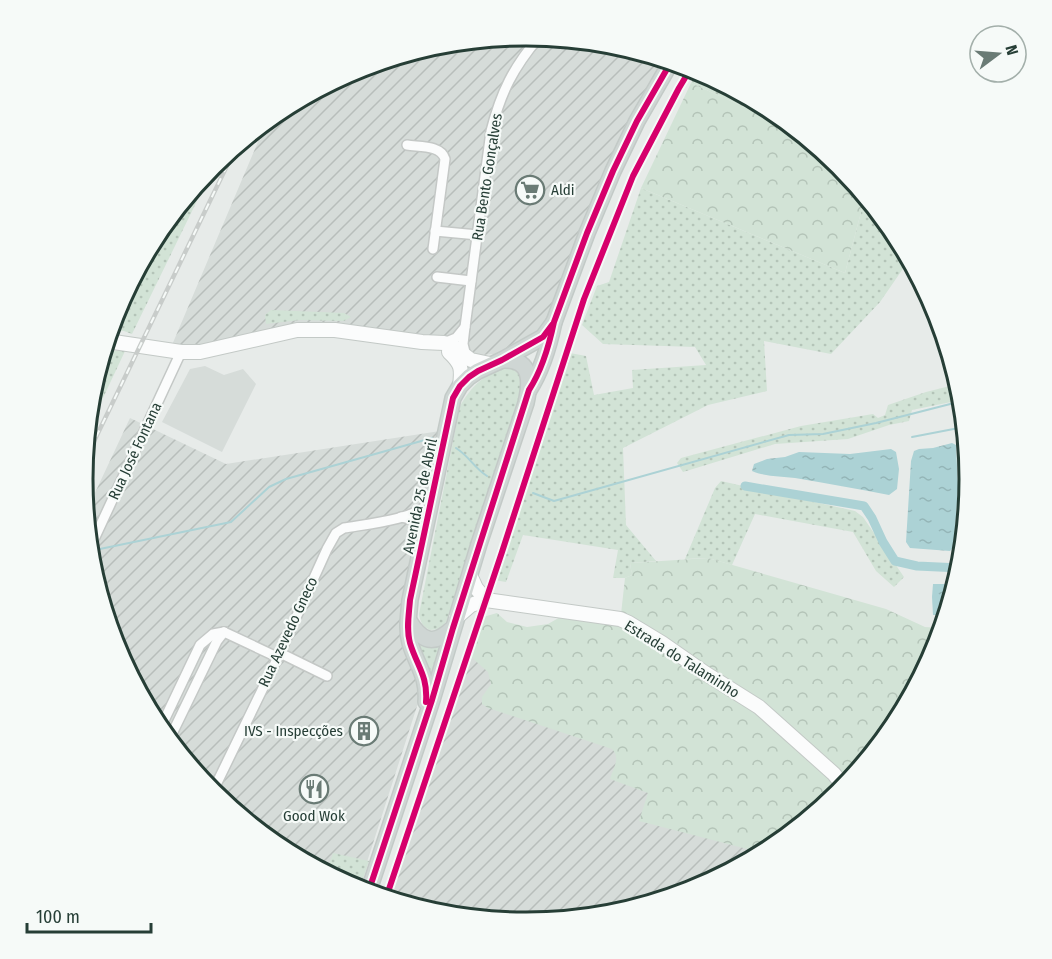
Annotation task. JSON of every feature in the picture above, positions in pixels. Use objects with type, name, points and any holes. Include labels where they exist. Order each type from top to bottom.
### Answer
[{"type":"main road","name":"Avenida 25 de Abril","points":[[371,884],[432,700],[529,390],[537,379],[551,339],[554,322],[613,171],[666,69]]},
{"type":"main road","name":"Avenida 25 de Abril","points":[[423,724],[425,681],[410,643],[408,621],[410,600],[453,398],[469,377],[543,337],[554,322]]},
{"type":"main road","points":[[116,341],[181,352],[200,352],[297,330],[335,330],[444,343],[454,347],[471,360],[496,362],[514,360],[526,368],[529,376],[529,390]]},
{"type":"main road","points":[[422,342],[448,351],[460,362],[460,386]]},
{"type":"main road","points":[[408,621],[422,638],[435,640],[445,635],[468,606],[486,600],[476,588],[470,575]]},
{"type":"main road","name":"Estrada do Talaminho","points":[[486,600],[620,619],[629,623],[759,707],[838,779]]},
{"type":"street","name":"Rua Bento Gonçalves","points":[[466,356],[463,344],[491,131],[497,106],[516,67],[532,46]]},
{"type":"street","points":[[407,145],[438,149],[444,153],[445,163],[433,249]]},
{"type":"street","points":[[435,231],[477,235]]},
{"type":"street","points":[[437,277],[471,281]]},
{"type":"street","points":[[444,343],[456,338],[465,327]]},
{"type":"street","name":"Rua José Fontana","points":[[97,533],[181,352]]},
{"type":"street","name":"Rua Azevedo Gneco","points":[[217,783],[336,532],[344,528],[401,517],[421,510],[432,500]]},
{"type":"street","points":[[401,517],[418,524],[423,530],[424,537]]},
{"type":"street","points":[[173,731],[217,641],[224,632]]},
{"type":"street","points":[[165,718],[200,645],[213,634],[224,632],[327,676]]},
{"type":"shaded area","points":[[526,46],[583,50],[662,68],[622,138],[580,231],[545,324],[534,334],[512,347],[494,354],[482,355],[310,327],[198,347],[172,345],[260,138],[285,119],[334,91],[360,79],[414,61],[469,50],[498,47]]},
{"type":"shaded area","points":[[205,366],[224,375],[243,369],[256,384],[222,452],[162,422],[190,369]]},
{"type":"shaded area","points":[[130,418],[226,464],[440,431],[403,625],[420,697],[361,880],[309,854],[262,823],[200,765],[166,720],[138,671],[116,619],[101,564],[94,496]]},
{"type":"shaded area","points":[[483,617],[814,802],[767,840],[718,868],[665,890],[610,904],[554,912],[498,912],[442,904],[392,891]]},
{"type":"green space","points":[[693,80],[755,112],[691,83]]},
{"type":"green space","points":[[691,83],[767,119],[832,173],[862,207],[845,273],[641,188]]},
{"type":"green space","points":[[641,188],[845,273],[862,207],[904,268],[880,302],[831,354],[764,341],[767,391],[708,405],[623,448],[626,525],[656,561],[630,563],[632,575],[625,578],[613,578],[618,550],[523,535],[506,582],[494,580],[570,353],[586,356],[594,395],[633,388],[632,370],[706,365],[695,347],[603,344],[582,325],[597,286],[609,282]]},
{"type":"green space","points":[[201,193],[132,334],[120,331],[151,263],[182,216]]},
{"type":"green space","points":[[271,310],[344,313],[351,317],[344,321],[300,320],[266,324],[265,315]]},
{"type":"green space","points":[[126,349],[100,405],[101,395],[113,351]]},
{"type":"green space","points":[[507,368],[513,368],[521,374],[523,386],[447,620],[440,628],[430,630],[422,624],[419,614],[460,406],[479,381]]},
{"type":"green space","points":[[949,386],[952,402],[912,410],[909,421],[889,425],[848,439],[775,444],[683,472],[677,463],[681,458],[801,426],[873,414],[878,418],[885,415],[888,405]]},
{"type":"green space","points":[[721,481],[855,511],[863,517],[904,577],[894,587],[876,571],[853,532],[755,514],[732,565],[708,558],[685,559],[715,488]]},
{"type":"green space","points":[[708,558],[886,609],[925,627],[933,627],[901,696],[870,743],[852,765],[790,823],[750,850],[639,821],[648,793],[610,779],[616,760],[612,749],[488,708],[482,704],[482,697],[491,684],[488,672],[470,656],[483,617],[497,613],[507,622],[527,627],[548,624],[562,616],[621,614],[625,578],[632,575],[630,563]]},
{"type":"green space","points":[[413,638],[445,640],[431,687]]},
{"type":"green space","points":[[333,853],[369,861],[362,881],[329,865]]},
{"type":"water","points":[[952,443],[956,445],[958,487],[954,540],[950,551],[910,548],[906,542],[911,461],[914,451]]},
{"type":"water","points":[[891,449],[896,452],[899,469],[897,489],[889,495],[752,471],[754,464],[799,452],[850,454]]},
{"type":"water","points":[[933,584],[946,584],[937,615],[933,615]]},
{"type":"waterway","points":[[533,493],[554,501],[789,435],[823,434],[952,404]]},
{"type":"waterway","points":[[912,437],[956,429]]},
{"type":"waterway","points":[[99,549],[231,522],[269,487],[286,479],[432,438]]},
{"type":"waterway","points":[[456,448],[487,476]]},
{"type":"waterway","points":[[745,486],[864,506],[895,561],[917,566],[950,568]]},
{"type":"railway","points":[[95,439],[226,167]]},
{"type":"cycle path","points":[[371,884],[432,700],[529,390],[541,366],[554,322],[613,171],[637,121],[667,70]]},
{"type":"cycle path","points":[[389,890],[584,299],[633,176],[686,77]]},
{"type":"cycle path","points":[[426,702],[424,678],[409,638],[410,600],[453,398],[469,377],[543,337],[552,325]]},
{"type":"place","name":"Aldi","points":[[530,190]]},
{"type":"place","name":"IVS - Inspecções","points":[[364,731]]},
{"type":"place","name":"Good Wok","points":[[314,789]]}]
